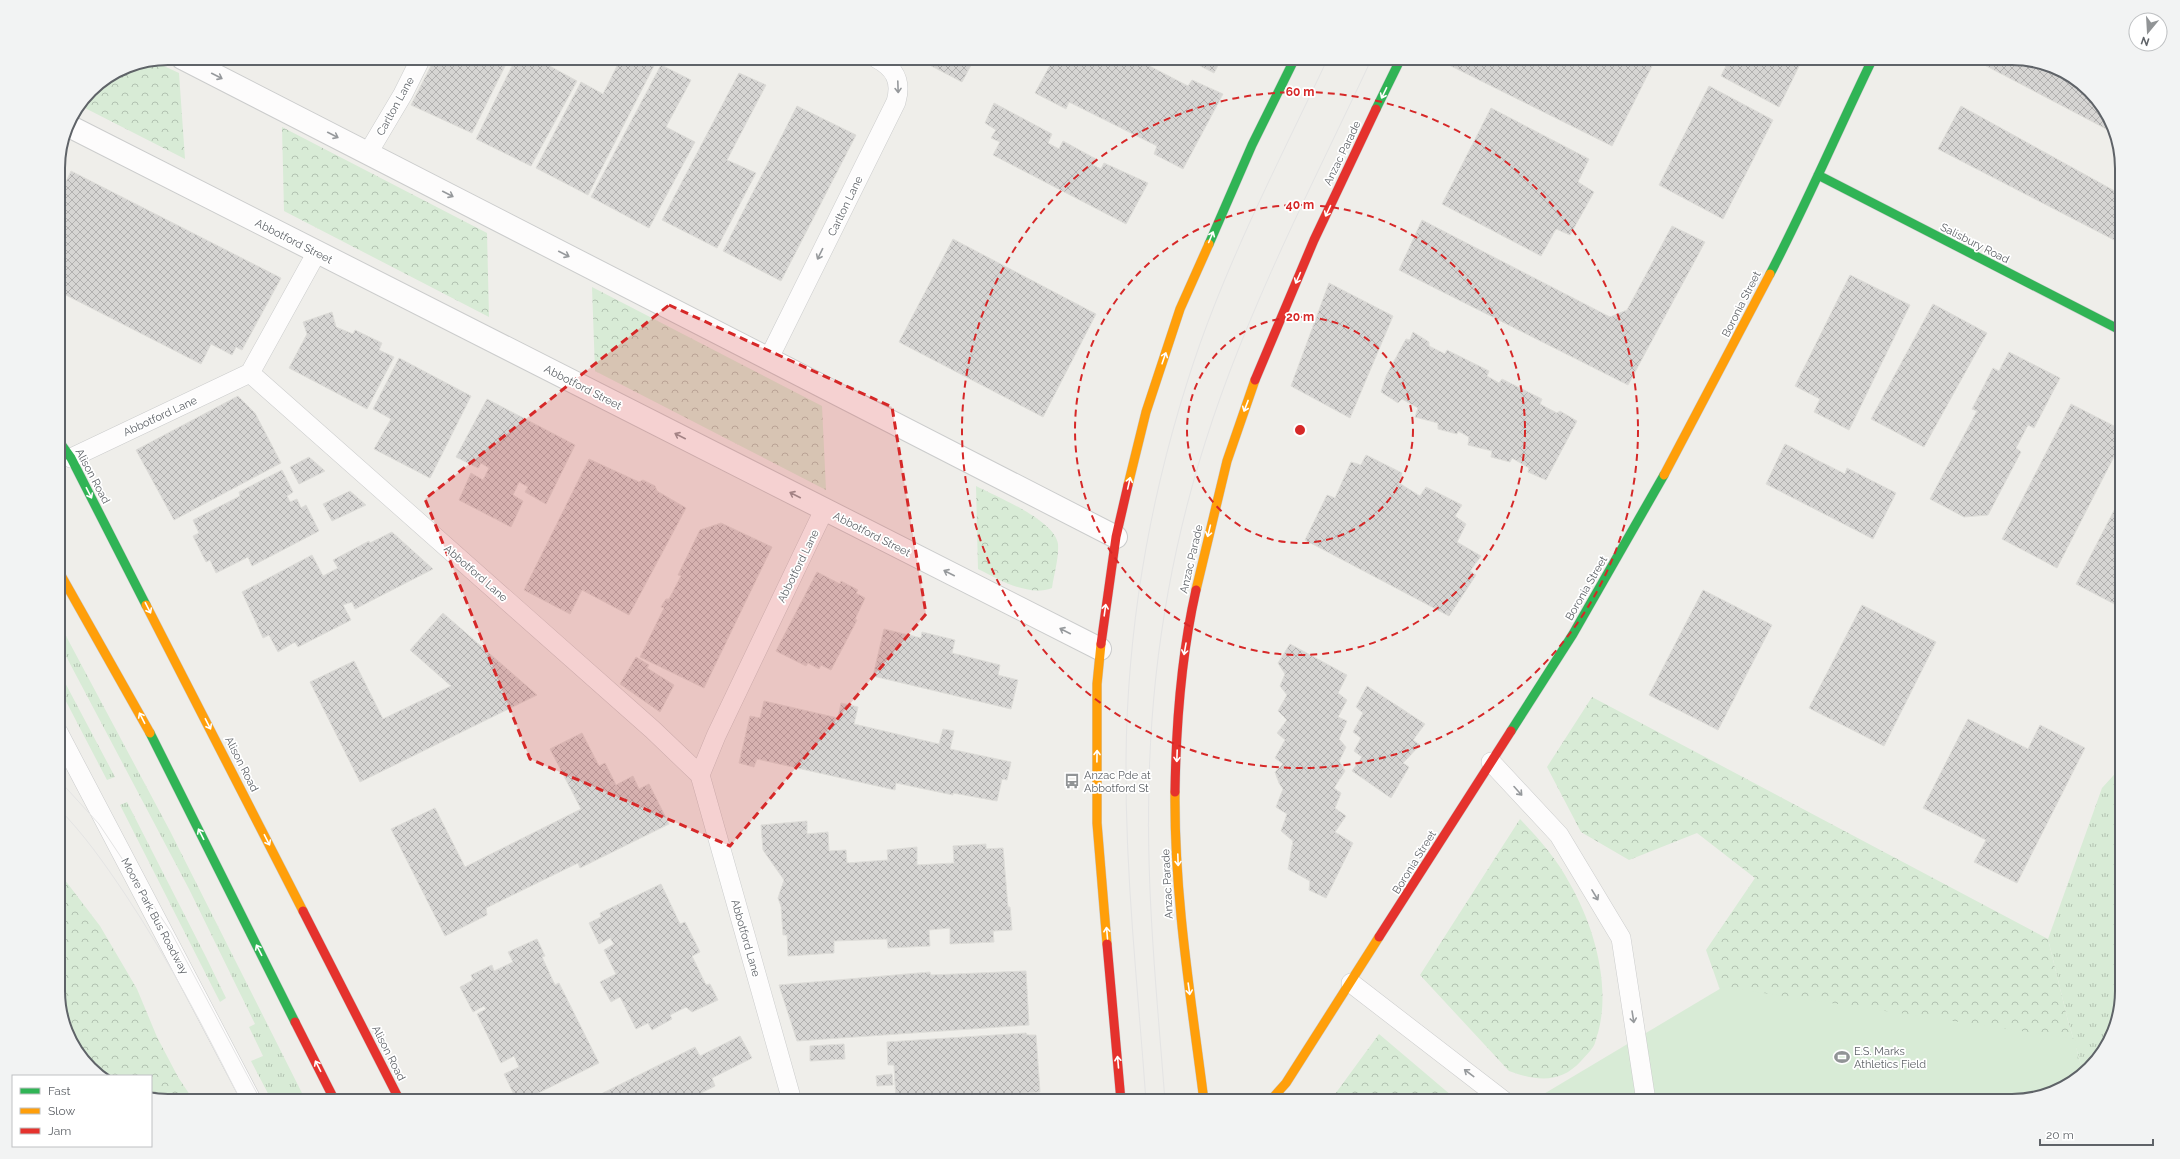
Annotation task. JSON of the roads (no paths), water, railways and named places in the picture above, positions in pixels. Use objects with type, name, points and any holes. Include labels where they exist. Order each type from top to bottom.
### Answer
[{"type":"main road","points":[[1120,1094],[1097,823],[1096,684],[1116,537],[1146,412],[1180,309],[1252,145],[1292,65]]},
{"type":"main road","name":"Anzac Parade","points":[[1203,1094],[1181,927],[1176,821],[1178,717],[1183,660],[1192,610],[1214,513],[1238,428],[1307,256],[1398,65]]},
{"type":"main road","name":"Boronia Street","points":[[1276,1094],[1286,1083],[1351,983],[1573,634],[1679,450],[1803,210],[1832,141],[1870,65]]},
{"type":"main road","name":"Salisbury Road","points":[[1818,176],[2115,327]]},
{"type":"main road","name":"Alison Road","points":[[65,450],[396,1094]]},
{"type":"main road","points":[[65,582],[138,709],[331,1094]]},
{"type":"street","points":[[196,65],[1116,537]]},
{"type":"street","name":"Abbotford Street","points":[[73,128],[1100,649]]},
{"type":"lane","name":"Carlton Lane","points":[[368,153],[403,94],[418,65]]},
{"type":"lane","name":"Carlton Lane","points":[[769,358],[896,102],[899,90],[898,78],[886,65]]},
{"type":"lane","points":[[250,373],[318,252]]},
{"type":"lane","name":"Abbotford Lane","points":[[70,458],[250,373],[653,730],[700,774],[790,1094]]},
{"type":"lane","name":"Abbotford Lane","points":[[700,774],[716,736],[824,510]]},
{"type":"lane","name":"Moore Park Bus Roadway","points":[[65,745],[248,1094]]},
{"type":"lane","points":[[1492,762],[1559,835],[1621,938],[1645,1094]]},
{"type":"lane","points":[[1351,983],[1497,1094]]},
{"type":"tram line","points":[[1145,1094],[1130,888],[1126,803],[1127,712],[1130,665],[1142,571],[1161,478],[1186,386],[1200,344],[1251,220],[1325,65]]},
{"type":"tram line","points":[[1164,1094],[1151,904],[1148,825],[1151,742],[1158,656],[1172,569],[1205,443],[1241,344],[1282,248],[1369,65]]},
{"type":"tram line","points":[[65,787],[99,824],[171,932],[257,1094]]},
{"type":"tram line","points":[[65,816],[93,849],[117,882],[157,944],[237,1094]]},
{"type":"place","name":"Anzac Pde at Abbotford St","points":[[1072,781]]},
{"type":"place","name":"E.S. Marks Athletics Field","points":[[1842,1057]]}]
